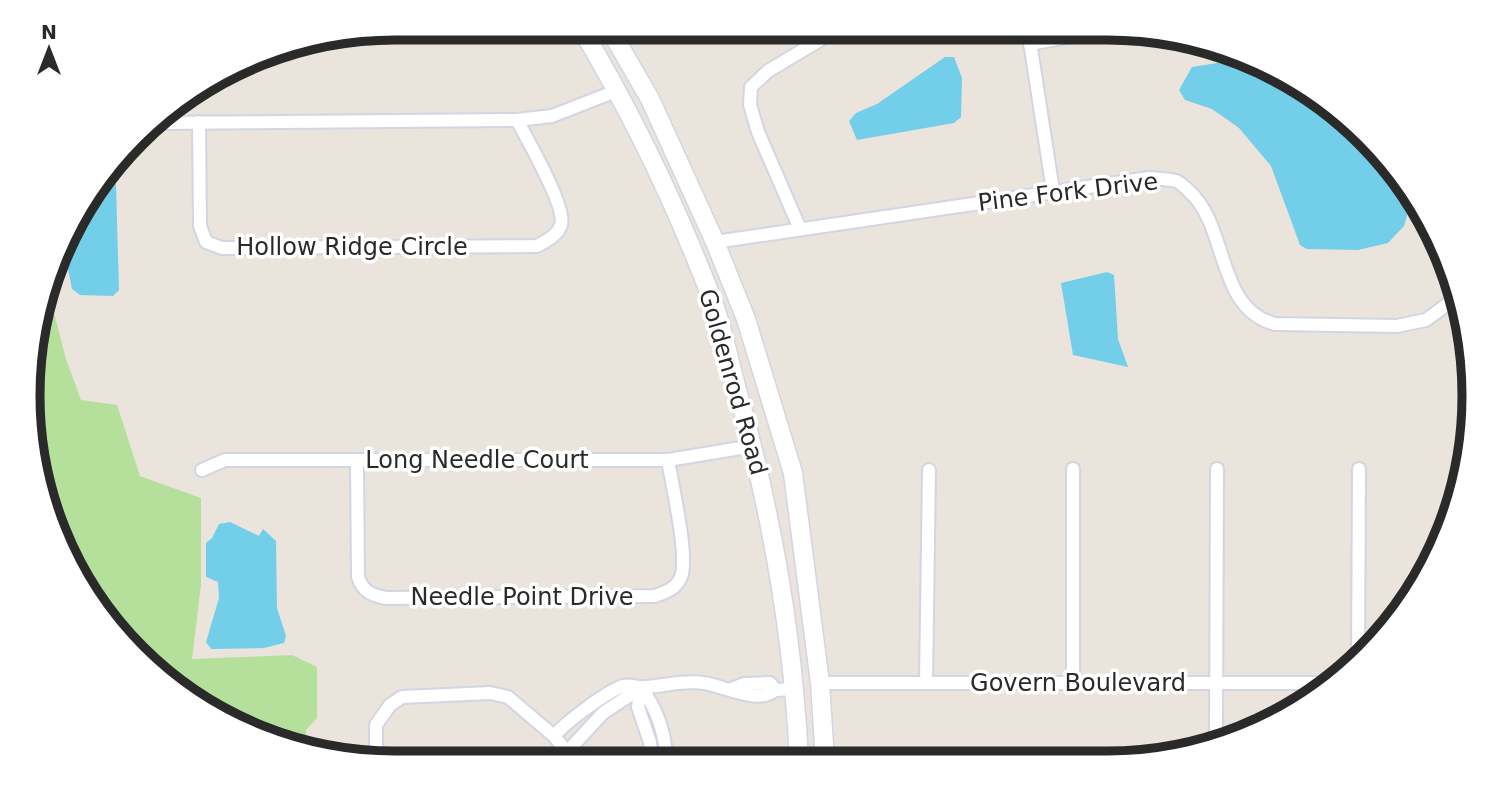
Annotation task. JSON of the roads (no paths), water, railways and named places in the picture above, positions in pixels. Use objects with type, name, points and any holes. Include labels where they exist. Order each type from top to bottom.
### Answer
[{"type":"main road","name":"Goldenrod Road","points":[[588,40],[616,90],[660,181],[711,296],[753,446],[773,538],[790,643],[798,751]]},
{"type":"main road","name":"Goldenrod Road","points":[[616,40],[650,99],[715,242],[746,319],[793,473],[820,683],[824,751]]},
{"type":"main road","points":[[790,643],[812,677],[820,683]]},
{"type":"main road","points":[[794,689],[810,708],[823,734]]},
{"type":"street","points":[[800,229],[758,132],[750,105],[751,86],[768,71],[821,40]]},
{"type":"street","points":[[1029,40],[1053,191]]},
{"type":"street","points":[[1030,44],[1052,40]]},
{"type":"street","points":[[167,123],[517,120],[552,116],[616,90]]},
{"type":"street","name":"Hollow Ridge Circle","points":[[199,122],[200,226],[206,242],[222,248],[537,246],[552,237],[561,224],[560,206],[517,120]]},
{"type":"street","name":"Pine Fork Drive","points":[[715,242],[1149,178],[1179,181],[1195,197],[1208,217],[1241,303],[1261,321],[1351,327],[1397,326],[1426,320],[1450,303]]},
{"type":"street","name":"Long Needle Court","points":[[202,470],[225,460],[668,460],[753,446]]},
{"type":"street","name":"Needle Point Drive","points":[[356,460],[358,576],[362,588],[372,595],[386,598],[655,596],[672,590],[682,576],[683,551],[668,460]]},
{"type":"street","points":[[1073,469],[1073,683]]},
{"type":"street","points":[[1216,734],[1217,469]]},
{"type":"street","points":[[1358,647],[1359,469]]},
{"type":"street","points":[[926,683],[929,470]]},
{"type":"street","points":[[554,736],[610,692],[630,685],[641,688],[684,682],[704,683],[732,689],[744,695],[770,694],[775,690],[794,689]]},
{"type":"street","name":"Govern Boulevard","points":[[820,683],[1315,683]]},
{"type":"street","points":[[641,688],[653,704],[664,751]]},
{"type":"street","points":[[641,688],[638,707],[650,751]]},
{"type":"street","points":[[575,751],[603,713],[641,688]]},
{"type":"street","points":[[376,750],[376,725],[390,705],[402,697],[490,693],[508,697],[554,736],[566,751]]},
{"type":"street","points":[[647,734],[661,731]]},
{"type":"water","points":[[945,57],[954,57],[962,78],[961,117],[954,123],[857,140],[849,121],[856,113],[877,104]]},
{"type":"water","points":[[1227,61],[1264,77],[1323,114],[1374,161],[1402,198],[1409,209],[1404,226],[1388,243],[1358,250],[1307,249],[1300,245],[1271,166],[1239,128],[1212,109],[1185,100],[1179,90],[1192,67]]},
{"type":"water","points":[[113,180],[116,185],[119,290],[113,296],[80,295],[72,289],[66,261],[88,218]]},
{"type":"water","points":[[1107,272],[1114,275],[1118,339],[1128,367],[1073,355],[1061,283]]},
{"type":"water","points":[[230,522],[259,536],[263,529],[276,541],[277,608],[286,636],[284,643],[264,648],[211,649],[206,642],[219,598],[218,582],[206,577],[206,543],[212,538],[219,524]]}]
